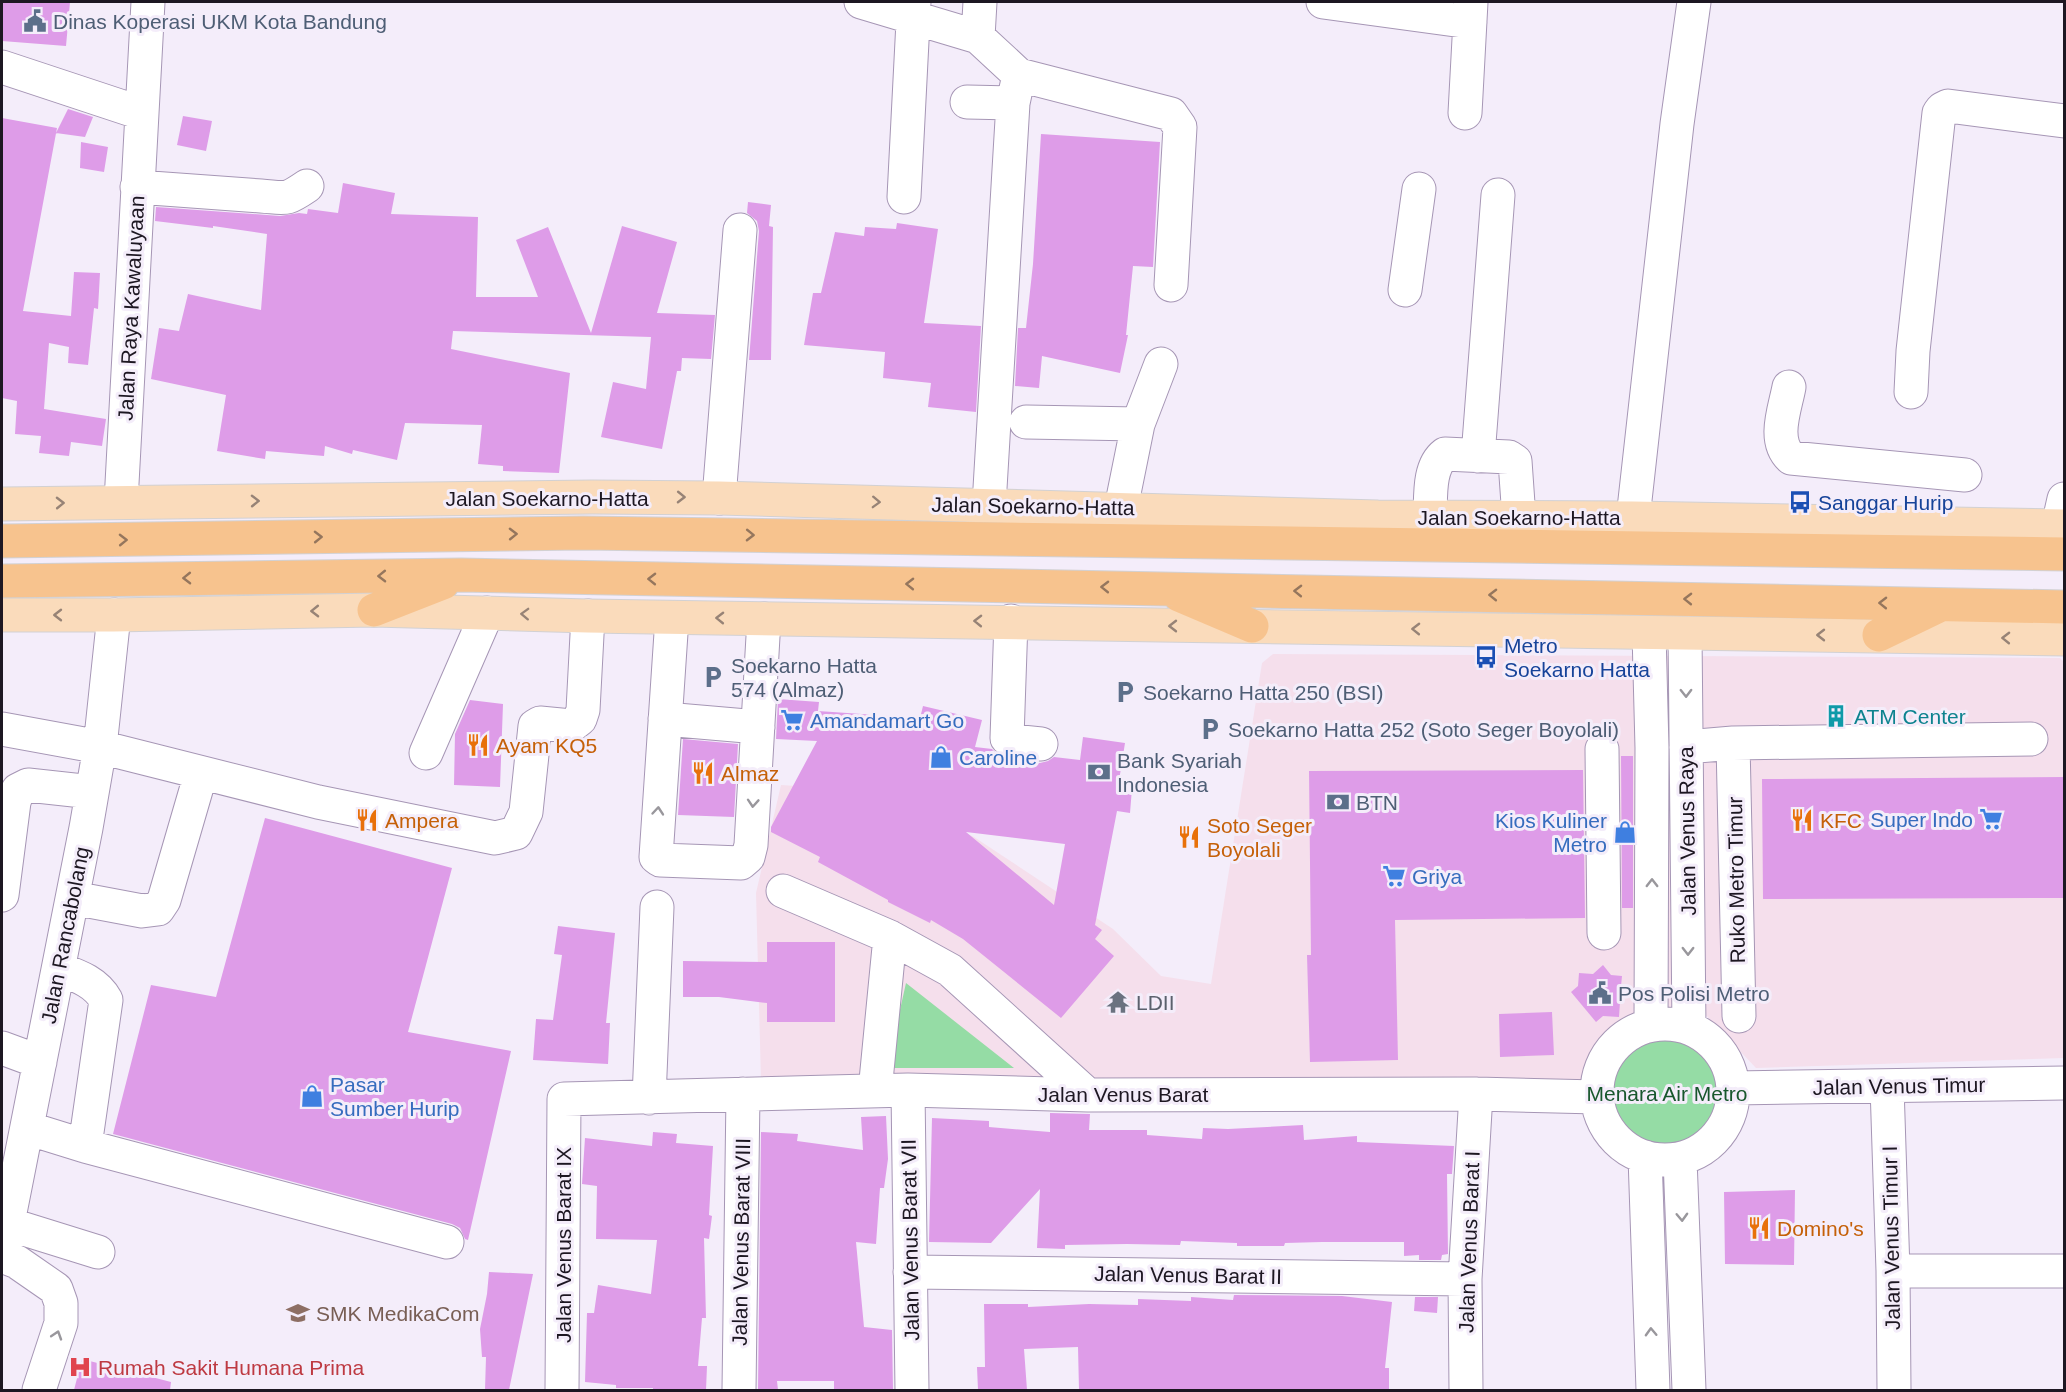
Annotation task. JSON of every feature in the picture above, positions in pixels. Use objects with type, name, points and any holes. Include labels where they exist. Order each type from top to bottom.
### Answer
[{"type":"highway","name":"Jalan Soekarno-Hatta","points":[[2,541],[583,533],[2063,526]]},
{"type":"highway","points":[[374,610],[461,575]]},
{"type":"highway","points":[[2,581],[461,575],[2064,607]]},
{"type":"highway","points":[[1163,588],[1252,626]]},
{"type":"highway","points":[[1879,635],[1941,605]]},
{"type":"main road","name":"Jalan Soekarno-Hatta","points":[[2,504],[568,497],[719,498],[1430,517],[1633,518],[2063,526]]},
{"type":"main road","points":[[2,615],[374,610],[672,618],[1011,621],[2064,639]]},
{"type":"street","name":"Jalan Raya Kawaluyaan","points":[[121,502],[148,2]]},
{"type":"street","points":[[861,2],[914,9],[978,38],[1016,89],[990,505]]},
{"type":"street","points":[[978,38],[980,2]]},
{"type":"street","points":[[1323,2],[1470,12],[1465,113]]},
{"type":"street","points":[[1633,518],[1677,123],[1694,2]]},
{"type":"street","points":[[904,197],[914,9]]},
{"type":"street","points":[[2,67],[141,113]]},
{"type":"street","points":[[967,102],[1016,89],[1171,114],[1180,127],[1172,285]]},
{"type":"street","points":[[1911,392],[1913,351],[1939,113],[1948,106],[2064,121]]},
{"type":"street","points":[[137,188],[288,199],[307,186]]},
{"type":"street","points":[[1405,290],[1419,189]]},
{"type":"street","points":[[1478,456],[1498,195]]},
{"type":"street","points":[[719,498],[740,230]]},
{"type":"street","points":[[1121,508],[1138,424],[1161,364]]},
{"type":"street","points":[[1789,387],[1780,435],[1782,447],[1791,458],[1965,475]]},
{"type":"street","points":[[1026,422],[1138,424]]},
{"type":"street","points":[[1430,517],[1432,481],[1438,460],[1445,454],[1509,457],[1515,461],[1519,518]]},
{"type":"street","points":[[426,753],[488,613]]},
{"type":"street","name":"Jalan Rancabolang","points":[[5,1230],[73,898],[100,747],[114,615]]},
{"type":"street","points":[[2,729],[100,747],[318,802],[495,838],[516,833],[526,812],[535,726],[540,723],[571,726],[580,719],[584,710],[588,616]]},
{"type":"street","points":[[672,618],[656,857],[660,860],[741,863],[748,857],[751,845],[764,619]]},
{"type":"street","points":[[1011,621],[1007,738],[1012,741],[1041,744]]},
{"type":"street","name":"Jalan Venus Raya","points":[[1649,633],[1652,748],[1652,1026]]},
{"type":"street","name":"Jalan Venus Raya","points":[[1685,634],[1708,745],[1689,1028]]},
{"type":"street","points":[[665,719],[758,727]]},
{"type":"street","points":[[1708,745],[2031,739]]},
{"type":"street","name":"Ruko Metro Timur","points":[[1708,745],[1739,1016]]},
{"type":"street","points":[[1602,749],[1604,933]]},
{"type":"street","points":[[73,898],[142,911],[158,909],[164,900],[201,773]]},
{"type":"street","points":[[2,895],[14,802],[18,790],[28,785],[92,792]]},
{"type":"street","points":[[783,891],[890,938],[950,970],[1088,1095]]},
{"type":"street","points":[[649,1098],[657,907]]},
{"type":"street","points":[[875,1092],[890,938]]},
{"type":"street","points":[[59,969],[87,980],[101,990],[106,1000],[85,1146]]},
{"type":"street","points":[[1671,1024],[1689,1028],[1707,1037],[1721,1052],[1730,1069],[1734,1088],[1732,1107],[1725,1126],[1714,1140],[1698,1152],[1680,1159],[1663,1160],[1645,1157],[1626,1148],[1612,1134],[1601,1117],[1597,1097],[1598,1078],[1605,1059],[1617,1043],[1633,1032],[1652,1026],[1671,1024]]},
{"type":"street","points":[[2,1048],[40,1062]]},
{"type":"street","name":"Jalan Venus Timur","points":[[1734,1088],[2064,1083]]},
{"type":"street","name":"Jalan Venus Timur I","points":[[1887,1086],[1894,1390]]},
{"type":"street","name":"Jalan Venus Barat","points":[[564,1099],[908,1090],[1088,1095],[1476,1094],[1597,1097]]},
{"type":"street","name":"Jalan Venus Barat VII","points":[[908,1090],[912,1390]]},
{"type":"street","name":"Jalan Venus Barat VIII","points":[[739,1390],[743,1094]]},
{"type":"street","name":"Jalan Venus Barat I","points":[[1466,1390],[1465,1279],[1476,1094]]},
{"type":"street","name":"Jalan Venus Barat IX","points":[[562,1390],[564,1099]]},
{"type":"street","points":[[27,1128],[85,1146],[447,1242]]},
{"type":"street","points":[[1645,1157],[1653,1390]]},
{"type":"street","points":[[1680,1159],[1689,1390]]},
{"type":"street","points":[[5,1230],[98,1252]]},
{"type":"street","points":[[5,1230],[17,1262],[56,1289],[62,1303],[61,1323],[39,1390]]},
{"type":"street","points":[[1893,1271],[2064,1271]]},
{"type":"street","name":"Jalan Venus Barat II","points":[[910,1272],[1465,1279]]},
{"type":"shaded area","points":[[1273,654],[2060,658],[2064,662],[2064,1058],[1756,1068],[1702,1011],[1636,1011],[1578,1083],[761,1080],[756,893],[781,785],[872,791],[974,837],[1113,929],[1161,976],[1211,984],[1262,663]]},
{"type":"green space","points":[[906,983],[1014,1068],[887,1068]]},
{"type":"green space","name":"Menara Air Metro","points":[[1667,1039],[1677,1040],[1697,1048],[1705,1055],[1712,1063],[1720,1083],[1720,1103],[1712,1123],[1705,1131],[1697,1138],[1677,1146],[1667,1147],[1657,1146],[1637,1138],[1629,1131],[1622,1123],[1614,1103],[1613,1093],[1614,1083],[1622,1063],[1629,1055],[1637,1048],[1657,1040]]},
{"type":"building","name":"Dinas Koperasi UKM Kota Bandung","points":[[2,2],[70,2],[66,46],[2,41]]},
{"type":"building","points":[[68,109],[93,117],[85,137],[56,133]]},
{"type":"building","points":[[183,116],[212,121],[206,151],[177,145]]},
{"type":"building","points":[[2,118],[57,128],[23,311],[71,316],[74,272],[100,273],[98,309],[94,308],[88,365],[68,363],[69,347],[49,343],[44,409],[106,419],[102,446],[71,442],[69,456],[39,453],[41,436],[15,434],[17,401],[2,398]]},
{"type":"building","points":[[1041,134],[1160,142],[1153,267],[1133,266],[1126,335],[1128,335],[1120,373],[1042,356],[1039,388],[1015,386],[1018,328],[1026,328],[1033,264]]},
{"type":"building","points":[[81,142],[108,147],[104,172],[80,168]]},
{"type":"building","points":[[343,183],[395,193],[391,214],[478,217],[476,297],[538,297],[516,240],[548,227],[591,333],[622,226],[677,242],[657,313],[715,315],[711,359],[682,358],[681,371],[677,371],[662,449],[601,437],[613,382],[646,389],[651,337],[453,331],[451,349],[570,373],[559,473],[503,471],[503,466],[478,464],[482,425],[405,423],[397,460],[353,450],[352,454],[325,446],[324,456],[266,451],[265,459],[217,451],[226,395],[151,379],[159,328],[179,331],[188,294],[261,310],[267,234],[155,221],[156,207],[280,216],[307,214],[308,209],[338,213]]},
{"type":"building","points":[[748,202],[771,205],[769,226],[773,227],[771,360],[749,360],[759,231],[757,221],[747,213]]},
{"type":"building","points":[[897,223],[938,229],[924,323],[981,326],[976,412],[928,407],[931,383],[883,378],[885,352],[804,345],[813,293],[821,293],[835,232],[864,236],[865,227],[896,229]]},
{"type":"building","points":[[778,699],[819,702],[818,711],[920,718],[923,706],[982,720],[975,747],[992,749],[1010,760],[1040,763],[1054,757],[1080,760],[1083,737],[1125,743],[1118,787],[1132,788],[1130,813],[1117,811],[1095,925],[1102,930],[1095,939],[1114,956],[1061,1018],[963,939],[931,920],[930,923],[888,902],[818,862],[820,857],[771,832],[771,827],[817,741],[776,739]],"holes":[[[966,832],[1065,844],[1054,905]]]},
{"type":"building","name":"Ayam KQ5","points":[[470,700],[503,704],[500,787],[454,785],[455,734]]},
{"type":"building","name":"Almaz","points":[[683,739],[738,744],[734,817],[678,815]]},
{"type":"building","points":[[1621,756],[1633,756],[1633,908],[1622,908]]},
{"type":"building","points":[[1583,770],[1585,918],[1395,920],[1398,1060],[1310,1062],[1307,955],[1311,955],[1309,771]]},
{"type":"building","points":[[2064,777],[2064,898],[1763,899],[1762,779]]},
{"type":"building","name":"Pasar Sumber Hurip","points":[[265,818],[452,868],[408,1032],[511,1051],[468,1240],[465,1239],[460,1228],[452,1224],[113,1134],[151,985],[216,997]]},
{"type":"building","points":[[558,926],[615,933],[606,1023],[610,1023],[608,1064],[533,1060],[536,1019],[553,1020],[562,955],[554,954]]},
{"type":"building","points":[[767,942],[835,942],[835,1022],[767,1022],[767,1003],[719,997],[683,997],[683,961],[767,962]]},
{"type":"building","name":"Pos Polisi Metro","points":[[1603,965],[1611,975],[1622,976],[1621,986],[1628,995],[1620,1002],[1619,1017],[1603,1016],[1596,1022],[1571,992],[1578,986],[1579,973],[1593,974]]},
{"type":"building","points":[[1552,1012],[1554,1055],[1500,1057],[1499,1014]]},
{"type":"building","points":[[1050,1113],[1090,1114],[1089,1130],[1147,1130],[1147,1135],[1202,1139],[1203,1128],[1303,1125],[1304,1140],[1357,1136],[1357,1142],[1454,1146],[1452,1174],[1447,1174],[1448,1254],[1442,1255],[1441,1260],[1419,1260],[1419,1255],[1404,1256],[1404,1242],[1322,1242],[1285,1243],[1284,1246],[1237,1246],[1237,1243],[1181,1241],[1180,1245],[1065,1245],[1065,1249],[1037,1248],[1040,1189],[991,1243],[929,1242],[932,1118],[989,1121],[989,1127],[1050,1132]]},
{"type":"building","points":[[886,1116],[888,1159],[884,1188],[880,1188],[876,1244],[856,1242],[864,1327],[892,1330],[893,1390],[834,1390],[834,1381],[777,1381],[778,1390],[758,1390],[761,1132],[798,1134],[797,1141],[863,1150],[861,1117]]},
{"type":"building","points":[[653,1132],[677,1134],[676,1143],[713,1146],[709,1215],[712,1216],[709,1239],[704,1238],[706,1318],[702,1318],[698,1366],[707,1366],[706,1390],[616,1388],[616,1385],[585,1382],[587,1313],[594,1313],[598,1285],[651,1294],[657,1240],[596,1239],[597,1186],[582,1184],[585,1138],[652,1146]]},
{"type":"building","name":"Domino's","points":[[1795,1190],[1794,1265],[1725,1264],[1724,1192]]},
{"type":"building","points":[[489,1272],[533,1274],[509,1390],[485,1390],[486,1357],[482,1357],[480,1329]]},
{"type":"building","points":[[1234,1295],[1342,1296],[1392,1302],[1385,1368],[1389,1368],[1389,1390],[1079,1390],[1078,1347],[1024,1349],[1027,1390],[978,1390],[977,1367],[985,1367],[984,1304],[1028,1304],[1028,1307],[1089,1304],[1138,1305],[1138,1299],[1191,1301],[1191,1297],[1233,1300]]},
{"type":"building","points":[[1415,1297],[1438,1297],[1437,1313],[1414,1311]]},
{"type":"building","points":[[82,1359],[171,1382],[170,1390],[74,1390]]},
{"type":"place","name":"Dinas Koperasi UKM Kota Bandung","points":[[35,21]]},
{"type":"place","name":"Sanggar Hurip","points":[[1800,502]]},
{"type":"place","name":"Metro Soekarno Hatta","points":[[1486,657]]},
{"type":"place","name":"Soekarno Hatta 574 (Almaz)","points":[[713,677]]},
{"type":"place","name":"Soekarno Hatta 250 (BSI)","points":[[1125,692]]},
{"type":"place","name":"ATM Center","points":[[1836,716]]},
{"type":"place","name":"Amandamart Go","points":[[792,720]]},
{"type":"place","name":"Soekarno Hatta 252 (Soto Seger Boyolali)","points":[[1210,729]]},
{"type":"place","name":"Ayam KQ5","points":[[478,745]]},
{"type":"place","name":"Caroline","points":[[941,757]]},
{"type":"place","name":"Bank Syariah Indonesia","points":[[1099,772]]},
{"type":"place","name":"Almaz","points":[[703,773]]},
{"type":"place","name":"BTN","points":[[1338,802]]},
{"type":"place","name":"Super Indo","points":[[1991,819]]},
{"type":"place","name":"Ampera","points":[[367,820]]},
{"type":"place","name":"KFC","points":[[1802,820]]},
{"type":"place","name":"Kios Kuliner Metro","points":[[1625,832]]},
{"type":"place","name":"Soto Seger Boyolali","points":[[1189,837]]},
{"type":"place","name":"Griya","points":[[1394,876]]},
{"type":"place","name":"Pos Polisi Metro","points":[[1600,993]]},
{"type":"place","name":"LDII","points":[[1118,1002]]},
{"type":"place","name":"Pasar Sumber Hurip","points":[[312,1096]]},
{"type":"place","name":"Domino's","points":[[1759,1228]]},
{"type":"place","name":"SMK MedikaCom","points":[[298,1313]]},
{"type":"place","name":"Rumah Sakit Humana Prima","points":[[80,1367]]}]
